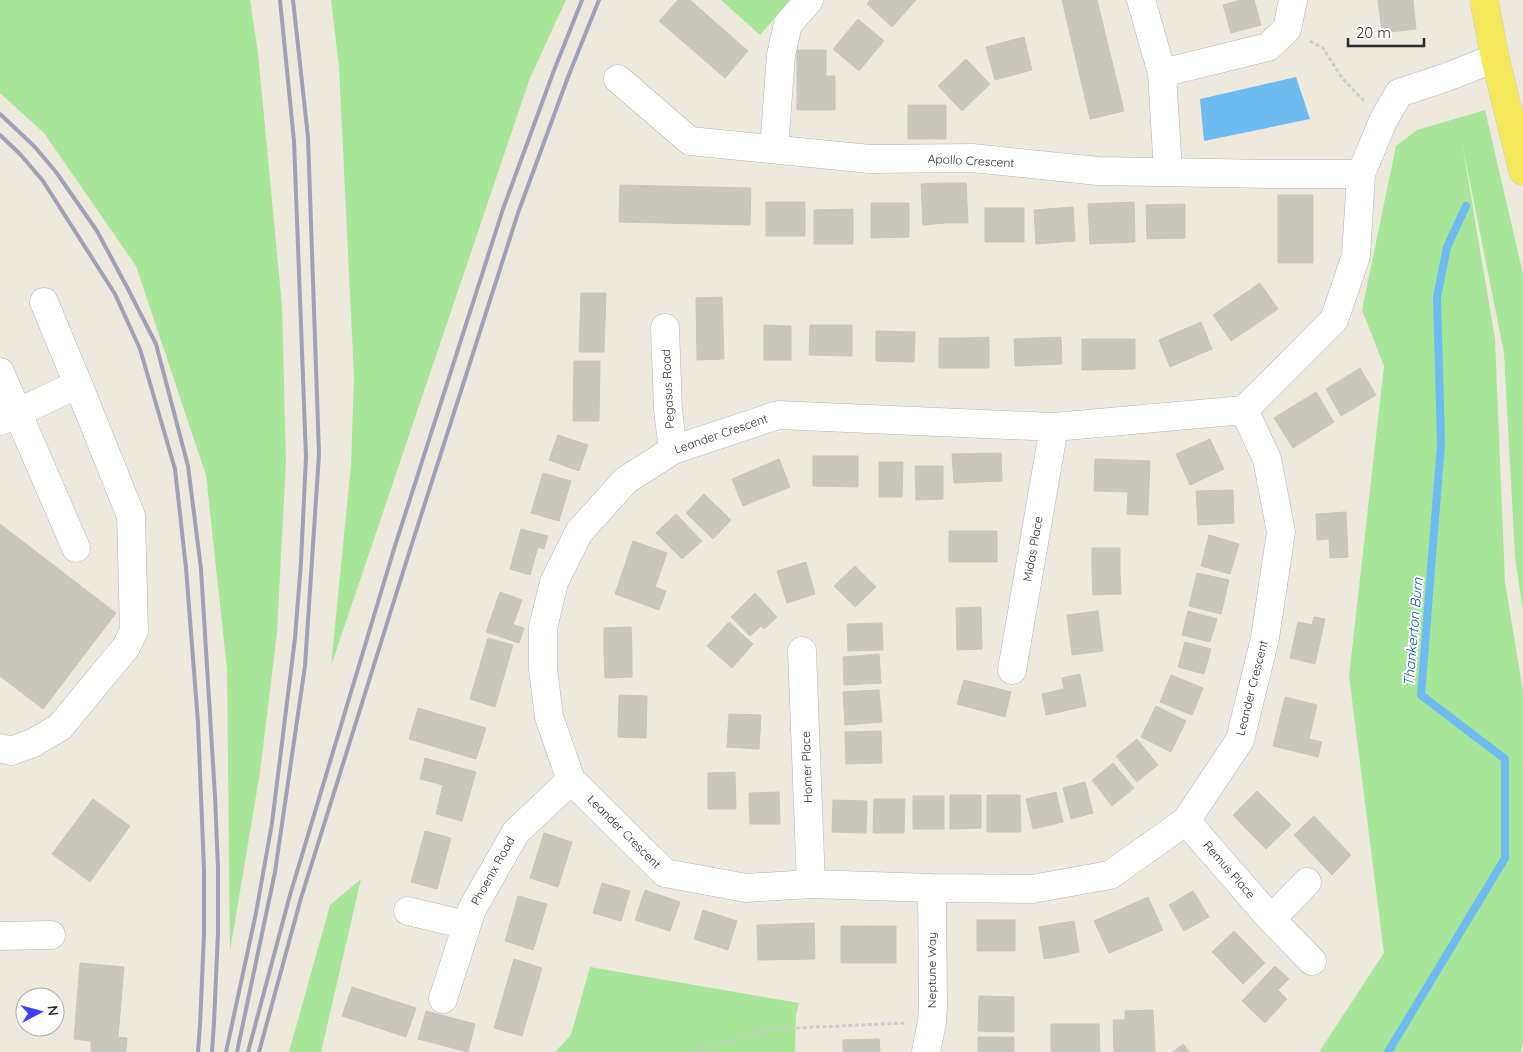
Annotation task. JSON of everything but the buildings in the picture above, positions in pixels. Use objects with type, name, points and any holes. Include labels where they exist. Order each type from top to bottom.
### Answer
[{"type":"main road","points":[[1484,0],[1523,171]]},
{"type":"street","points":[[774,149],[781,55],[788,24],[809,0]]},
{"type":"street","points":[[1141,0],[1162,73],[1168,172]]},
{"type":"street","points":[[1162,73],[1268,47],[1287,29],[1293,0]]},
{"type":"street","points":[[1244,410],[1334,320],[1356,256],[1361,174],[1383,121],[1399,93],[1496,58]]},
{"type":"street","name":"Apollo Crescent","points":[[618,79],[690,141],[870,159],[972,158],[1098,171],[1361,174]]},
{"type":"street","points":[[0,748],[11,751],[33,743],[60,727],[126,647],[134,631],[131,516],[44,302]]},
{"type":"street","name":"Pegasus Road","points":[[665,328],[668,410],[673,450]]},
{"type":"street","points":[[0,372],[9,417],[76,548]]},
{"type":"street","points":[[9,417],[78,384]]},
{"type":"street","name":"Leander Crescent","points":[[1244,410],[1267,459],[1281,532],[1265,638],[1240,740],[1186,821],[1110,875],[1032,889],[812,884],[746,888],[665,873],[572,780],[549,717],[543,669],[543,628],[554,582],[579,532],[626,480],[673,450],[778,415],[1054,427],[1244,410]]},
{"type":"street","name":"Midas Place","points":[[1012,670],[1054,427]]},
{"type":"street","name":"Homer Place","points":[[802,651],[812,884]]},
{"type":"street","name":"Phoenix Road","points":[[443,999],[472,909],[516,832],[572,780]]},
{"type":"street","name":"Remus Place","points":[[1186,821],[1271,919],[1312,961]]},
{"type":"street","points":[[1271,919],[1307,882]]},
{"type":"street","name":"Neptune Way","points":[[926,1052],[933,1006],[932,888]]},
{"type":"street","points":[[408,911],[466,926]]},
{"type":"street","points":[[0,936],[51,935]]},
{"type":"path","points":[[1287,29],[1323,48],[1342,78],[1383,121]]},
{"type":"path","points":[[689,1052],[773,1029],[932,1022]]},
{"type":"green space","points":[[0,0],[250,0],[258,53],[282,306],[286,461],[277,633],[260,772],[230,951],[227,669],[206,475],[136,266],[44,133],[0,93]]},
{"type":"green space","points":[[331,0],[566,0],[530,78],[331,666],[351,465],[354,377],[339,67]]},
{"type":"green space","points":[[721,0],[790,0],[760,35]]},
{"type":"green space","points":[[1485,110],[1523,274],[1523,611],[1515,557],[1504,353],[1462,143],[1495,339],[1505,582],[1523,691],[1523,1041],[1521,1052],[1319,1052],[1384,953],[1349,676],[1384,366],[1362,310],[1396,146],[1417,130]]},
{"type":"green space","points":[[361,879],[321,1052],[289,1052],[330,905]]},
{"type":"green space","points":[[590,967],[799,1003],[796,1015],[795,1052],[555,1052],[571,1035]]},
{"type":"water","points":[[1296,77],[1310,119],[1204,141],[1200,99]]},
{"type":"waterway","name":"Thankerton Burn","points":[[1388,1052],[1505,858],[1505,759],[1421,695],[1441,444],[1437,297],[1447,247],[1466,206]]},
{"type":"railway","points":[[226,1052],[256,913],[272,823],[295,638],[301,562],[306,457],[294,141],[280,0]]},
{"type":"railway","points":[[237,1052],[275,872],[305,666],[319,454],[308,137],[293,0]]},
{"type":"railway","points":[[248,1052],[290,895],[394,549],[503,209],[582,0]]},
{"type":"railway","points":[[259,1052],[301,898],[518,213],[568,77],[599,0]]},
{"type":"railway","points":[[0,114],[34,146],[56,172],[97,231],[128,289],[156,344],[188,466],[201,569],[218,868],[218,932],[212,1052]]},
{"type":"railway","points":[[0,135],[20,154],[43,181],[115,294],[140,349],[175,469],[186,568],[198,723],[204,870],[204,934],[198,1052]]}]
